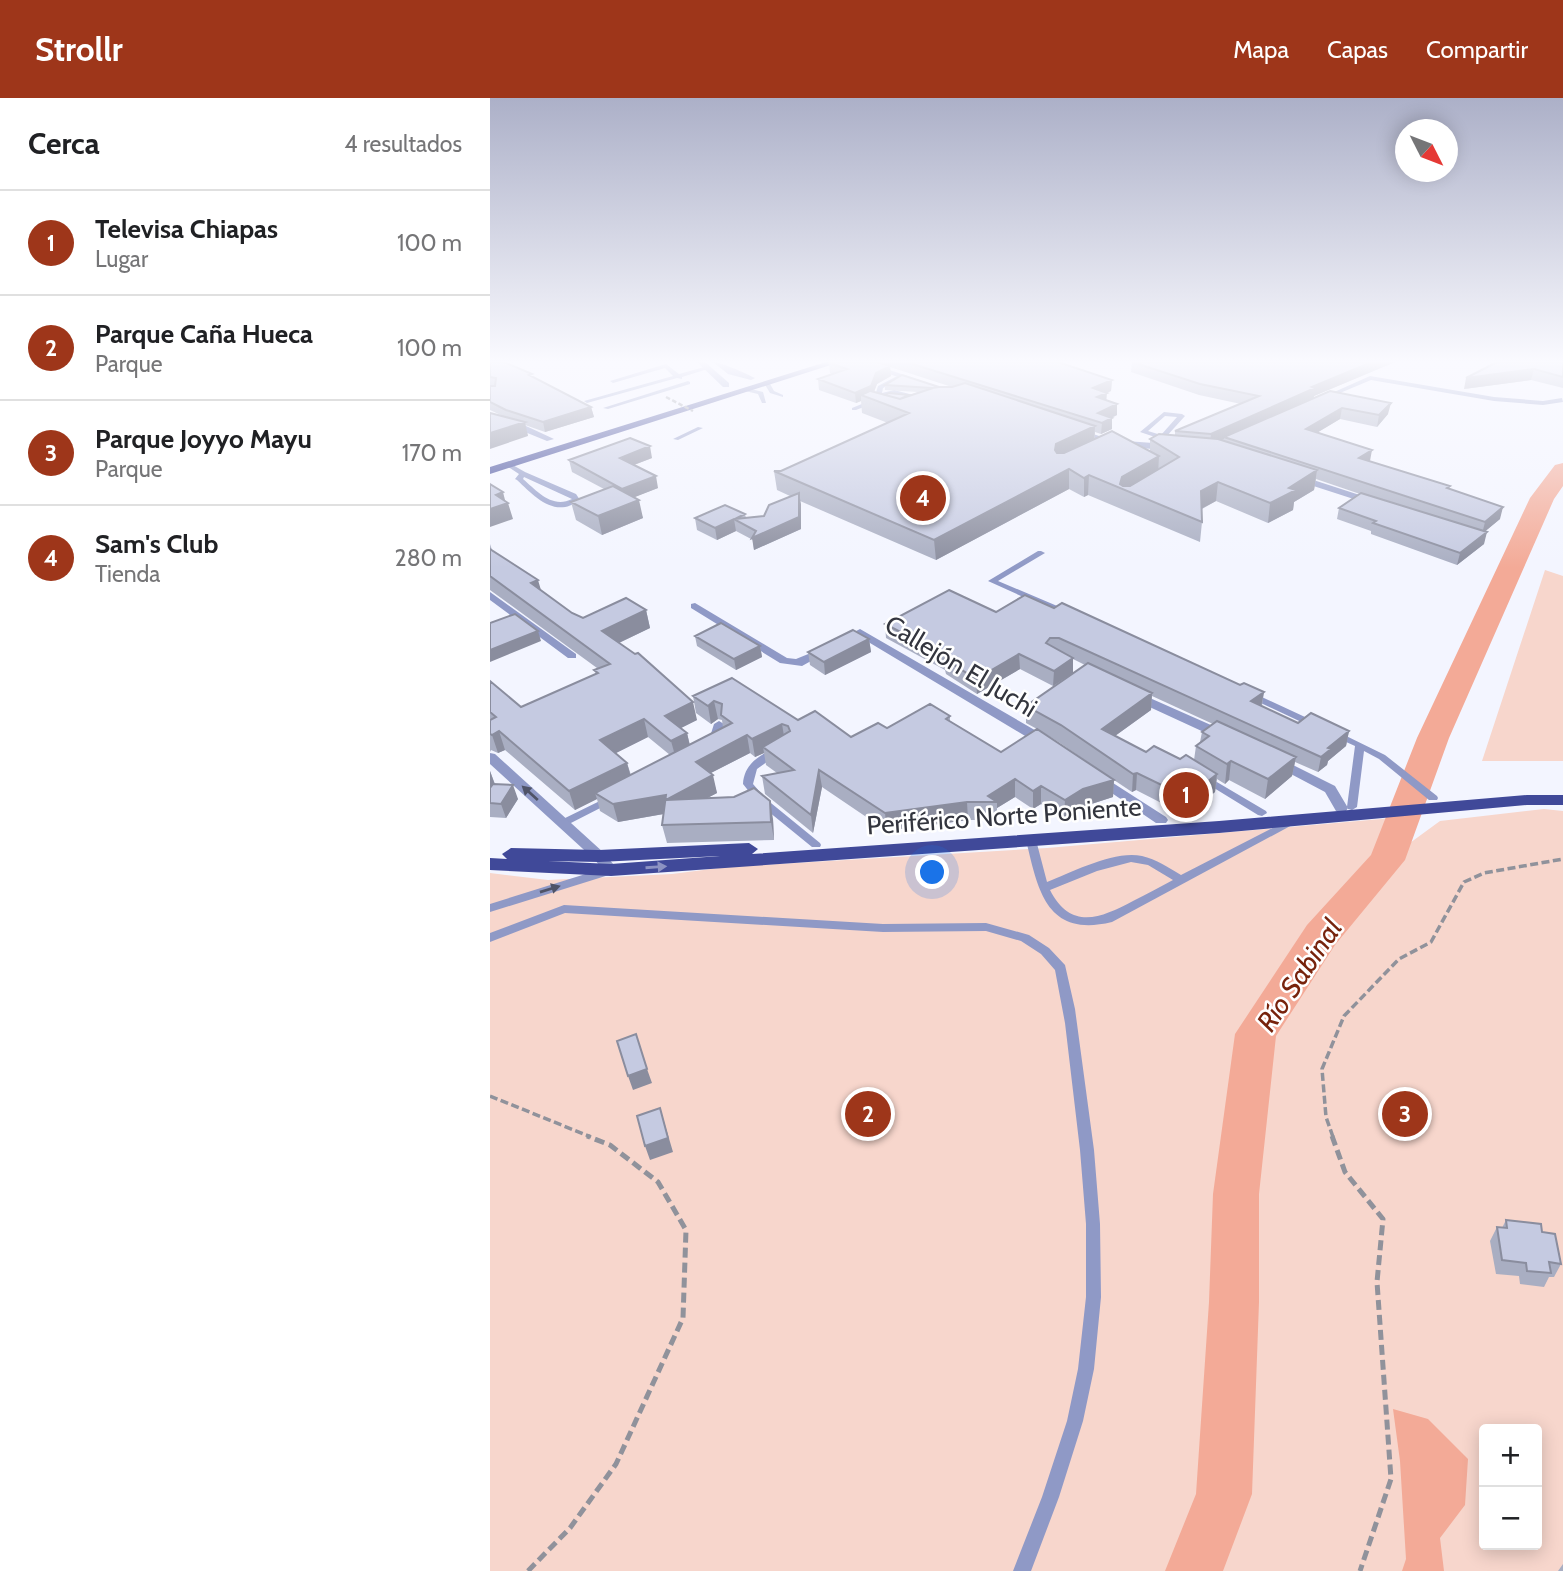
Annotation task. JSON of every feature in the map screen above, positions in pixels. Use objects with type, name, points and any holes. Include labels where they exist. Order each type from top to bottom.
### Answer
[{"type":"main road","points":[[490,459],[577,431]]},
{"type":"main road","points":[[490,471],[611,431]]},
{"type":"main road","name":"Periférico Norte Poniente","points":[[490,864],[611,870],[1291,821],[1385,808],[1426,798],[1522,791],[1563,792]]},
{"type":"main road","name":"Periférico Norte Poniente","points":[[1426,798],[1563,800]]},
{"type":"main road","name":"Periférico Norte Poniente","points":[[490,852],[524,856],[599,856],[816,845],[1346,807],[1385,808]]},
{"type":"street","points":[[530,431],[550,439]]},
{"type":"street","points":[[1073,431],[1111,443],[1135,456]]},
{"type":"street","points":[[1101,448],[1111,443],[1179,448]]},
{"type":"street","points":[[1284,474],[1387,507]]},
{"type":"street","points":[[490,595],[572,656]]},
{"type":"street","name":"Callejón El Juchi","points":[[695,606],[792,664],[860,632],[1017,718],[1054,748]]},
{"type":"street","points":[[1122,688],[1231,740]]},
{"type":"street","points":[[490,757],[611,870]]},
{"type":"street","points":[[1268,757],[1330,789],[1346,807]]},
{"type":"street","points":[[1086,769],[1161,821]]},
{"type":"lane","points":[[676,439],[694,431]]},
{"type":"lane","points":[[1144,431],[1162,437]]},
{"type":"lane","points":[[1159,447],[1162,437],[1169,431]]},
{"type":"lane","points":[[509,465],[522,475],[532,475],[576,500],[559,506],[550,504],[519,479],[522,475]]},
{"type":"lane","points":[[1041,553],[992,581],[1080,619]]},
{"type":"lane","points":[[1243,691],[1382,757],[1426,798]]},
{"type":"lane","points":[[707,750],[713,743],[719,724]]},
{"type":"lane","points":[[1346,807],[1360,745]]},
{"type":"lane","points":[[786,747],[754,763],[747,773],[748,784],[762,801],[816,845]]},
{"type":"lane","points":[[1197,773],[1262,813]]},
{"type":"lane","points":[[563,823],[621,794]]},
{"type":"lane","points":[[1031,840],[1044,887],[1055,909],[1068,920],[1087,923],[1108,919],[1291,821]]},
{"type":"lane","points":[[1044,887],[1121,861],[1138,858],[1157,865],[1181,880]]},
{"type":"lane","points":[[490,908],[611,870]]},
{"type":"lane","points":[[490,938],[564,909],[883,928],[986,927],[1025,938],[1045,951],[1061,968],[1088,1152],[1094,1239],[1092,1299],[1086,1369],[1068,1444],[1022,1571]]},
{"type":"path","points":[[1360,1571],[1391,1479],[1377,1282],[1383,1219],[1345,1172],[1326,1117],[1322,1069],[1345,1016],[1399,959],[1431,942],[1464,882],[1484,873],[1563,859]]},
{"type":"path","points":[[490,1096],[610,1145],[657,1182],[686,1230],[683,1318],[616,1464],[570,1528],[528,1571]]},
{"type":"shaded area","points":[[1545,570],[1563,576],[1563,761],[1482,761]]},
{"type":"shaded area","points":[[1544,809],[1563,811],[1563,1571],[490,1571],[490,873],[548,880],[672,874],[727,867],[1047,848],[1404,817],[1388,859],[1440,821]]},
{"type":"shaded area","points":[[1393,1409],[1428,1419],[1468,1459],[1465,1505],[1440,1538],[1444,1571],[1402,1571],[1406,1559],[1400,1461]]},
{"type":"building","points":[[870,431],[1085,431],[1056,444],[1057,453],[1064,453],[1112,431],[1159,456],[1122,477],[1120,484],[1123,486],[1130,486],[1179,457],[1150,439],[1159,434],[1218,439],[1317,470],[1289,488],[1296,490],[1270,503],[1218,482],[1201,491],[1202,522],[1089,475],[1084,478],[1069,469],[934,540],[774,471],[781,471]]},
{"type":"building","points":[[1176,431],[1218,431],[1211,434]]},
{"type":"building","points":[[1238,431],[1311,431],[1372,450],[1359,458],[1450,486],[1447,488],[1503,507],[1485,522],[1224,437]]},
{"type":"building","points":[[630,438],[650,446],[620,458],[656,476],[622,489],[569,460]]},
{"type":"building","points":[[490,484],[503,492],[496,495],[508,503],[490,509]]},
{"type":"building","points":[[613,486],[639,500],[598,516],[571,502]]},
{"type":"building","points":[[799,493],[799,517],[752,538],[756,531],[734,519],[715,528],[695,518],[725,505],[745,514],[735,519],[764,516],[769,505]]},
{"type":"building","points":[[1361,493],[1487,532],[1460,553],[1373,523],[1376,521],[1339,508]]},
{"type":"building","points":[[490,549],[538,580],[531,583],[583,618],[626,598],[646,610],[602,631],[635,654],[638,653],[693,702],[665,716],[687,733],[671,741],[644,719],[600,740],[627,763],[569,791],[499,731],[490,734],[490,720],[496,717],[490,712],[490,681],[521,707],[598,673],[594,670],[610,664],[490,576]]},
{"type":"building","points":[[949,590],[996,612],[1025,595],[1054,608],[1062,603],[1240,685],[1244,683],[1264,692],[1251,701],[1298,723],[1311,713],[1349,731],[1321,757],[1059,638],[1050,638],[1046,643],[1073,658],[1054,671],[1019,654],[976,679],[945,659],[949,657],[885,624]]},
{"type":"building","points":[[515,614],[538,631],[490,650],[490,623]]},
{"type":"building","points":[[721,623],[760,646],[734,659],[695,636]]},
{"type":"building","points":[[853,630],[869,639],[824,662],[808,652]]},
{"type":"building","points":[[1088,663],[1152,693],[1102,729],[1146,752],[1154,746],[1180,759],[1186,755],[1217,774],[1197,790],[1184,784],[1174,791],[1137,773],[1133,774],[1061,725],[1026,706]]},
{"type":"building","points":[[732,678],[798,720],[815,711],[851,737],[878,723],[887,728],[930,704],[950,716],[946,719],[1001,752],[1037,729],[1114,780],[1083,789],[1065,800],[1041,786],[1033,791],[1015,779],[988,796],[997,802],[967,802],[885,813],[819,770],[811,815],[762,776],[794,770],[763,747],[790,731],[788,726],[782,724],[752,739],[747,735],[696,762],[713,775],[666,800],[734,797],[754,788],[770,801],[771,822],[662,825],[666,795],[613,804],[595,793],[732,723],[721,715],[722,704],[714,701],[708,706],[693,696]]},
{"type":"building","points":[[1217,721],[1296,757],[1268,779],[1231,761],[1227,764],[1196,746],[1209,736],[1202,732]]},
{"type":"building","points":[[493,784],[513,785],[501,804],[490,803],[490,788]]},
{"type":"building","points":[[636,1034],[647,1069],[628,1076],[617,1041]]},
{"type":"building","points":[[660,1108],[668,1138],[645,1146],[637,1116]]},
{"type":"building","points":[[1506,1220],[1541,1224],[1542,1232],[1555,1234],[1561,1264],[1549,1262],[1551,1273],[1527,1271],[1526,1263],[1502,1260],[1497,1227],[1507,1228]]},
{"type":"waterway","name":"Río Sabinal","points":[[1194,1571],[1224,1494],[1234,1302],[1236,1194],[1256,1034],[1321,935],[1387,860],[1433,738],[1542,498],[1563,470]]},
{"type":"place","name":"Sam's Club","points":[[923,498]]},
{"type":"place","name":"Televisa Chiapas","points":[[1186,795]]},
{"type":"place","name":"Parque Caña Hueca","points":[[868,1114]]},
{"type":"place","name":"Parque Joyyo Mayu","points":[[1405,1114]]}]
